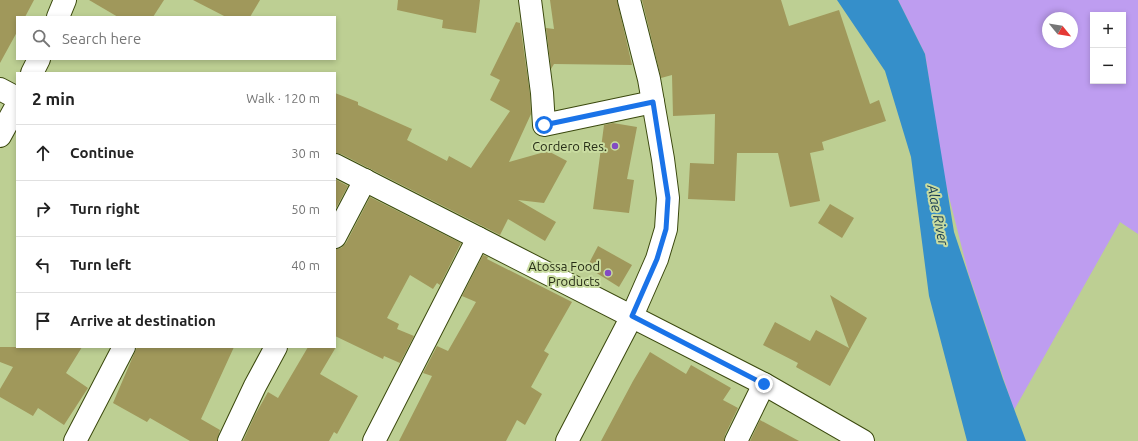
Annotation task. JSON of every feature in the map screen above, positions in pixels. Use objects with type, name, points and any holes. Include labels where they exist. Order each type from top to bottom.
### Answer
[{"type":"street","points":[[58,16],[65,0]]},
{"type":"street","points":[[530,0],[542,93],[544,125],[653,102]]},
{"type":"street","points":[[566,441],[632,316],[657,259],[666,229],[668,198],[653,102],[649,79],[629,0]]},
{"type":"street","points":[[32,72],[38,60]]},
{"type":"street","points":[[0,89],[16,97]]},
{"type":"street","points":[[0,136],[16,108]]},
{"type":"street","points":[[336,166],[764,384],[863,441]]},
{"type":"street","points":[[336,235],[365,180]]},
{"type":"street","points":[[374,441],[478,238]]},
{"type":"street","points":[[75,441],[123,348]]},
{"type":"street","points":[[229,441],[255,386],[275,348]]},
{"type":"street","points":[[736,441],[764,384]]},
{"type":"shaded area","points":[[898,0],[1138,0],[1138,234],[1120,222],[1014,410],[968,272],[944,177],[925,54]]},
{"type":"water","name":"Alae River","points":[[837,0],[898,0],[925,54],[954,232],[1003,379],[1026,441],[967,441],[929,296],[911,157],[885,71]]},
{"type":"building","points":[[0,0],[34,0],[26,16],[16,16],[16,34],[0,63]]},
{"type":"building","points":[[89,0],[164,0],[154,16],[116,16]]},
{"type":"building","points":[[193,0],[260,0],[251,16],[224,16]]},
{"type":"building","points":[[398,0],[480,0],[476,33],[442,28],[443,20],[397,10]]},
{"type":"building","points":[[550,0],[617,0],[632,65],[554,64],[551,69],[546,28],[554,29]]},
{"type":"building","points":[[642,0],[781,0],[789,26],[839,10],[870,104],[879,100],[886,121],[822,142],[824,150],[810,153],[820,201],[790,207],[778,153],[737,153],[735,201],[688,199],[690,163],[714,164],[715,114],[673,116],[672,75],[661,78]]},
{"type":"building","points":[[516,22],[520,23],[530,94],[531,114],[509,162],[548,151],[567,161],[544,203],[518,200],[556,222],[545,241],[508,219],[500,235],[341,154],[336,153],[336,93],[358,102],[358,105],[412,129],[407,140],[447,161],[449,156],[471,168],[510,111],[490,100],[500,80],[490,75]]},
{"type":"building","points":[[613,123],[637,127],[627,179],[634,180],[629,213],[593,209],[604,125]]},
{"type":"building","points":[[336,180],[348,186],[336,208]]},
{"type":"building","points":[[370,197],[461,243],[440,285],[437,283],[433,289],[410,275],[387,318],[399,324],[397,329],[414,336],[400,363],[384,356],[383,359],[336,336],[336,249],[341,248],[346,243]]},
{"type":"building","points":[[830,204],[854,218],[842,238],[818,223]]},
{"type":"building","points":[[598,246],[632,265],[619,287],[587,267]]},
{"type":"building","points":[[483,255],[488,257],[487,259],[572,302],[544,351],[549,354],[531,387],[542,394],[525,425],[517,420],[506,441],[399,441],[432,376],[423,373],[437,346],[448,351],[476,302],[462,296]]},
{"type":"building","points":[[830,295],[867,318],[830,386],[796,367],[798,363],[763,345],[775,322],[810,341],[816,330],[849,348]]},
{"type":"building","points":[[0,347],[81,348],[66,373],[88,388],[64,425],[38,408],[33,416],[0,397],[0,389],[13,367],[0,362]]},
{"type":"building","points":[[137,348],[234,348],[201,419],[220,430],[217,441],[190,441],[150,418],[147,422],[113,403]]},
{"type":"building","points":[[307,348],[335,348],[320,374],[358,396],[337,434],[334,432],[329,441],[243,441],[268,392],[278,398]]},
{"type":"building","points":[[650,352],[686,374],[691,365],[731,388],[723,400],[738,408],[725,435],[724,441],[601,441]]},
{"type":"building","points":[[760,420],[799,441],[750,441]]},
{"type":"place","name":"Cordero Res.","points":[[615,146]]},
{"type":"place","name":"Atossa Food Products","points":[[608,273]]},
{"type":"route","points":[[544,125],[653,102],[668,198],[666,229],[657,259],[632,316],[764,384]]}]
